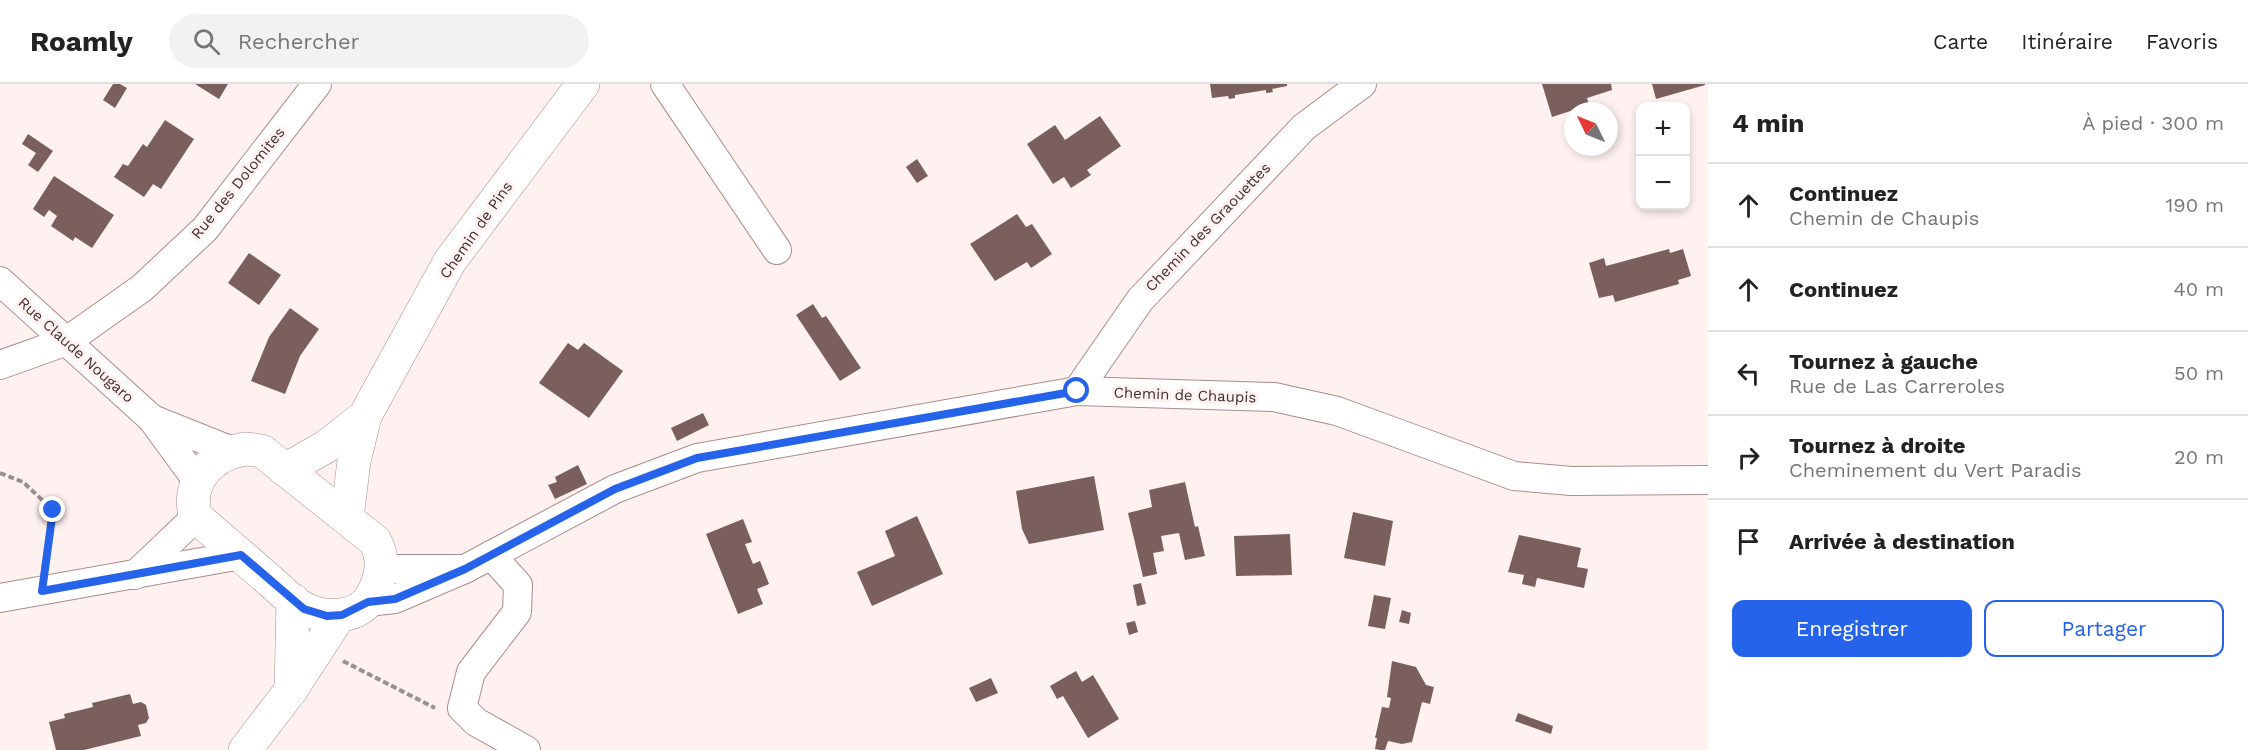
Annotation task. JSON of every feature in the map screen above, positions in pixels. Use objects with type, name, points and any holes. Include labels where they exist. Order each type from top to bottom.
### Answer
[{"type":"street","name":"Rue des Dolomites","points":[[0,365],[67,341],[142,288],[205,229],[317,84]]},
{"type":"street","name":"Chemin de Pins","points":[[347,518],[354,461],[365,416],[450,261],[583,84]]},
{"type":"street","points":[[665,84],[777,250]]},
{"type":"street","name":"Chemin des Graouettes","points":[[1077,391],[1140,300],[1304,127],[1362,84]]},
{"type":"street","name":"Rue Claude Nougaro","points":[[0,281],[152,419],[198,482]]},
{"type":"street","name":"Chemin de Chaupis","points":[[368,602],[395,599],[465,569],[615,489],[697,458],[1077,391],[1274,398],[1337,411],[1514,476],[1571,481],[1708,480]]},
{"type":"street","name":"Chemin de Pins","points":[[285,470],[327,446],[365,416]]},
{"type":"street","name":"Rue Claude Nougaro","points":[[152,419],[232,451]]},
{"type":"street","points":[[232,451],[262,451],[285,470],[375,541],[382,555],[381,569],[377,586],[368,602],[339,616],[327,616],[304,609],[196,517],[192,506],[194,489],[203,472],[216,460],[232,451]]},
{"type":"street","points":[[133,576],[196,517]]},
{"type":"street","points":[[0,598],[241,555]]},
{"type":"street","points":[[491,555],[518,585],[517,612],[471,672],[462,708],[476,722],[526,750]]},
{"type":"street","name":"Chemin de Chaupis","points":[[381,569],[465,569]]},
{"type":"street","points":[[291,690],[293,600]]},
{"type":"street","points":[[245,750],[291,690],[339,616]]},
{"type":"path","points":[[0,473],[23,482],[53,510],[42,591]]},
{"type":"path","points":[[316,651],[336,657],[442,711],[462,708]]},
{"type":"building","points":[[113,84],[120,84],[127,88],[115,108],[103,100]]},
{"type":"building","points":[[195,84],[228,84],[219,99]]},
{"type":"building","points":[[1210,84],[1287,84],[1287,86],[1272,89],[1273,92],[1266,93],[1266,90],[1235,95],[1235,98],[1229,99],[1228,96],[1212,98]]},
{"type":"building","points":[[1542,84],[1611,84],[1612,90],[1587,98],[1588,102],[1564,102],[1564,113],[1552,117]]},
{"type":"building","points":[[1652,84],[1705,84],[1705,85],[1656,99]]},
{"type":"building","points":[[1100,116],[1121,146],[1087,170],[1091,175],[1071,188],[1064,177],[1053,184],[1027,144],[1055,125],[1065,140]]},
{"type":"building","points":[[165,120],[194,139],[161,189],[153,184],[144,197],[114,177],[123,164],[128,166],[143,144],[147,147]]},
{"type":"building","points":[[28,134],[53,151],[38,172],[28,165],[36,153],[22,144]]},
{"type":"building","points":[[917,159],[928,176],[917,183],[906,167]]},
{"type":"building","points":[[54,176],[114,215],[92,248],[75,237],[73,241],[51,226],[57,216],[49,210],[44,217],[33,209]]},
{"type":"building","points":[[1017,214],[1026,227],[1032,224],[1052,254],[1031,268],[1027,262],[995,281],[970,244]]},
{"type":"building","points":[[1669,249],[1670,253],[1683,249],[1691,276],[1678,280],[1679,284],[1615,302],[1613,295],[1599,298],[1589,263],[1604,258],[1606,266]]},
{"type":"building","points":[[249,253],[281,275],[259,305],[228,283]]},
{"type":"building","points":[[813,304],[822,318],[826,316],[861,368],[840,381],[796,315]]},
{"type":"building","points":[[290,308],[319,329],[300,356],[285,394],[251,381],[269,337]]},
{"type":"building","points":[[568,343],[578,350],[584,343],[623,371],[589,418],[539,383]]},
{"type":"building","points":[[703,413],[709,425],[677,441],[671,428]]},
{"type":"building","points":[[578,465],[587,484],[555,499],[548,485],[557,482],[555,477]]},
{"type":"building","points":[[1094,476],[1104,530],[1029,544],[1022,529],[1016,491]]},
{"type":"building","points":[[1185,482],[1195,527],[1198,526],[1205,556],[1185,560],[1179,533],[1161,536],[1164,551],[1153,553],[1157,574],[1143,577],[1128,513],[1152,507],[1149,490]]},
{"type":"building","points":[[1353,512],[1393,521],[1385,566],[1344,558]]},
{"type":"building","points":[[917,516],[943,574],[872,606],[857,572],[895,556],[885,531]]},
{"type":"building","points":[[743,519],[752,542],[745,544],[753,564],[760,561],[769,584],[757,589],[763,604],[738,614],[706,534]]},
{"type":"building","points":[[1290,534],[1292,575],[1236,576],[1234,536]]},
{"type":"building","points":[[1519,535],[1581,548],[1577,567],[1588,569],[1584,588],[1537,578],[1535,587],[1522,584],[1524,575],[1508,572]]},
{"type":"building","points":[[1141,583],[1146,604],[1137,606],[1133,585]]},
{"type":"building","points":[[1374,595],[1391,598],[1385,629],[1368,626]]},
{"type":"building","points":[[1402,610],[1411,613],[1409,624],[1399,622]]},
{"type":"building","points":[[1135,621],[1138,632],[1129,635],[1126,623]]},
{"type":"building","points":[[1392,661],[1416,667],[1426,685],[1434,687],[1430,704],[1422,702],[1412,742],[1402,744],[1388,741],[1385,750],[1380,750],[1375,749],[1377,738],[1375,738],[1382,707],[1389,708],[1391,698],[1387,697]]},
{"type":"building","points":[[1076,671],[1082,682],[1093,675],[1119,719],[1088,738],[1063,696],[1057,699],[1050,686]]},
{"type":"building","points":[[991,678],[998,693],[976,702],[969,688]]},
{"type":"building","points":[[130,694],[133,704],[141,702],[146,705],[149,718],[146,723],[138,725],[141,736],[84,750],[56,750],[49,722],[65,718],[64,714],[93,707],[92,703]]},
{"type":"building","points":[[1518,713],[1553,726],[1551,734],[1515,721]]},
{"type":"route","points":[[53,510],[42,591],[122,579],[241,555],[304,609],[327,616],[342,615],[368,602],[395,599],[465,569],[615,489],[697,458],[1077,391]]}]
